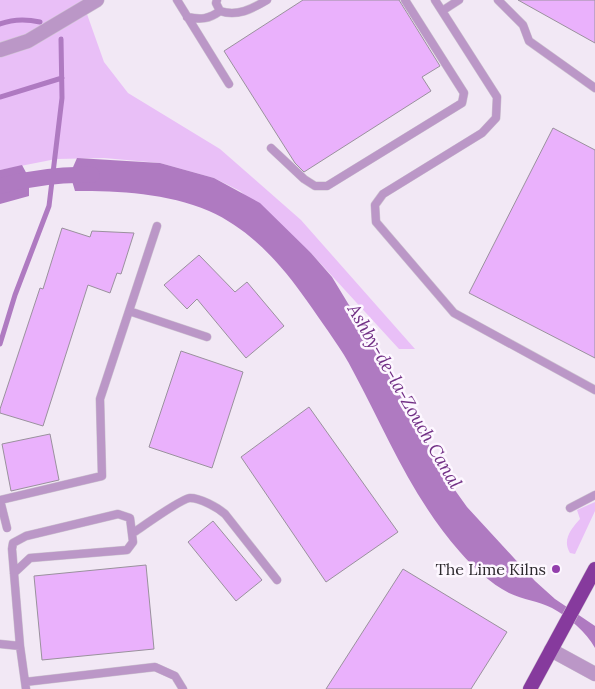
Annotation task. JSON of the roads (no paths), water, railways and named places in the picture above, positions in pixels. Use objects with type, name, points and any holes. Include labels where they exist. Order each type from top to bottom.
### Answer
[{"type":"highway","points":[[530,689],[595,569]]},
{"type":"street","points":[[0,50],[28,41],[62,19],[97,0]]},
{"type":"street","points":[[551,650],[595,674]]},
{"type":"lane","points":[[177,0],[229,84]]},
{"type":"lane","points":[[217,0],[216,3],[220,11],[230,14],[252,10],[267,0]]},
{"type":"lane","points":[[271,148],[304,179],[316,186],[328,186],[462,102],[464,92],[405,0]]},
{"type":"lane","points":[[434,0],[497,97],[496,118],[482,133],[383,194],[375,205],[376,222],[454,313],[595,390]]},
{"type":"lane","points":[[442,11],[459,0]]},
{"type":"lane","points":[[498,0],[523,25],[529,41],[595,88]]},
{"type":"lane","points":[[187,16],[200,19],[211,17],[220,11]]},
{"type":"lane","points":[[6,528],[0,500],[102,476],[100,399],[157,226]]},
{"type":"lane","points":[[129,310],[206,337]]},
{"type":"lane","points":[[570,508],[595,495]]},
{"type":"lane","points":[[133,533],[185,499],[196,500],[214,507],[225,514],[277,580]]},
{"type":"lane","points":[[14,573],[30,558],[127,550],[131,547],[133,533],[130,518],[118,514],[26,536],[13,543],[14,573],[20,646],[26,686],[155,667],[166,670],[175,676],[183,689]]},
{"type":"lane","points":[[0,644],[20,646]]},
{"type":"waterway","points":[[0,24],[20,20],[40,22]]},
{"type":"waterway","points":[[0,344],[15,295],[49,206],[62,98],[61,39]]},
{"type":"waterway","points":[[0,97],[62,78]]},
{"type":"waterway","name":"Ashby-de-la-Zouch Canal","points":[[0,186],[46,177],[92,175]]},
{"type":"place","name":"The Lime Kilns","points":[[556,569]]}]
